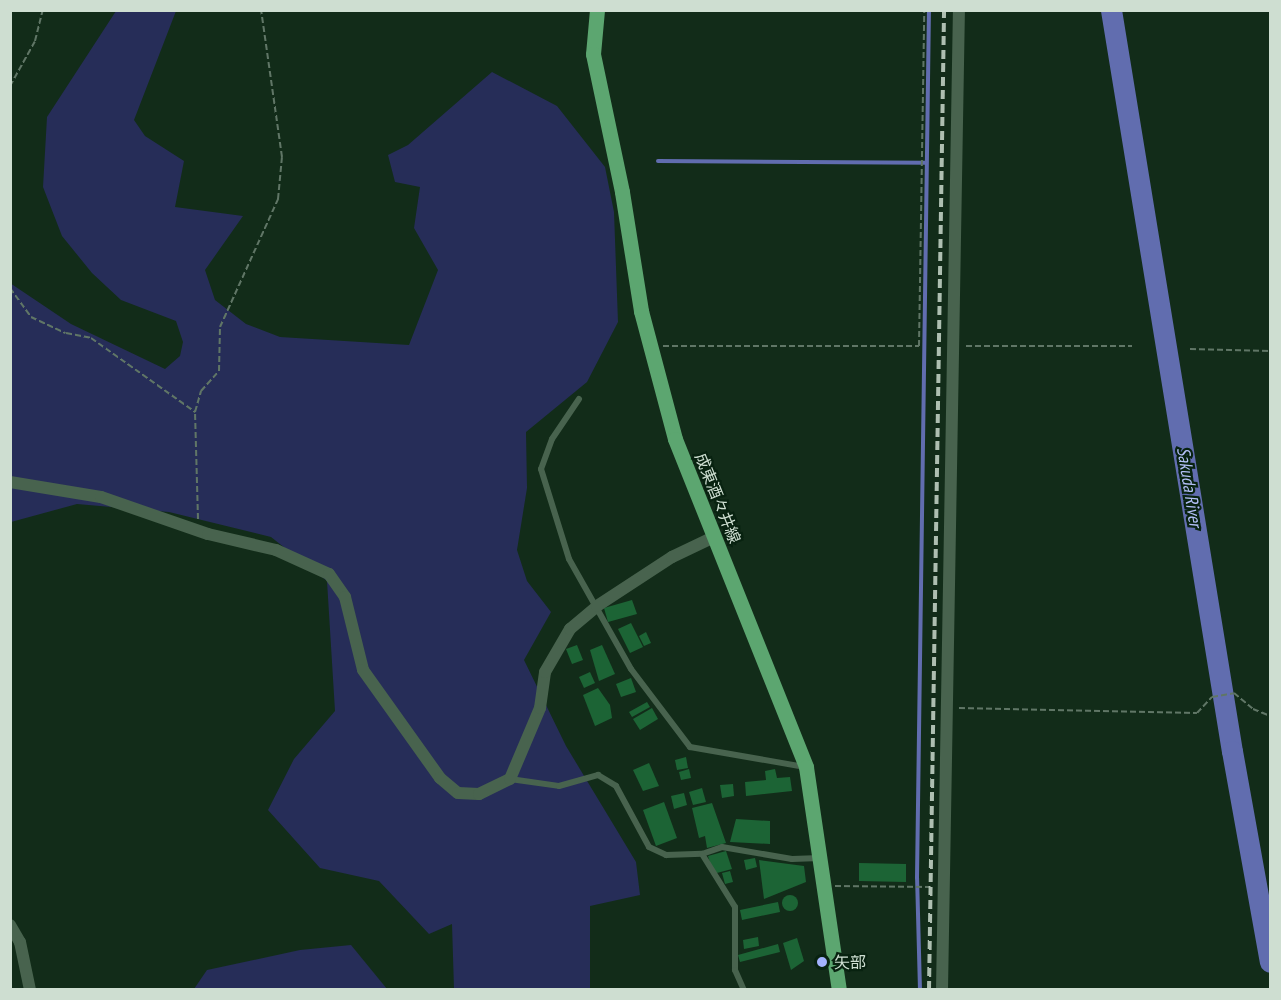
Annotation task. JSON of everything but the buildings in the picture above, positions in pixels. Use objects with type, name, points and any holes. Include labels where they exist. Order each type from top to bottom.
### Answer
[{"type":"main road","name":"成東酒々井線","points":[[597,10],[593,54],[622,192],[641,311],[675,439],[806,767],[822,858],[823,886],[839,990]]},
{"type":"street","points":[[942,990],[959,10]]},
{"type":"street","points":[[10,482],[101,497],[195,529],[276,550],[329,574],[345,597],[363,670],[440,778],[458,793],[479,794],[510,778],[540,708],[545,672],[557,646],[597,606],[672,556],[714,537]]},
{"type":"street","points":[[10,925],[30,990]]},
{"type":"lane","points":[[579,399],[552,439],[541,469],[569,559],[632,669],[690,747],[806,767]]},
{"type":"lane","points":[[510,778],[559,786],[598,775],[616,786],[649,847],[666,855],[702,854],[722,847],[792,859],[822,858]]},
{"type":"lane","points":[[702,854],[735,907],[735,970],[744,990]]},
{"type":"path","points":[[10,86],[34,41],[43,10]]},
{"type":"path","points":[[195,529],[200,512],[195,412],[201,391],[219,371],[220,327],[278,200],[282,157],[261,10]]},
{"type":"path","points":[[651,347],[682,344],[919,346],[924,10]]},
{"type":"path","points":[[10,288],[31,317],[66,333],[91,338],[195,412]]},
{"type":"path","points":[[954,346],[1132,346]]},
{"type":"path","points":[[1190,349],[1270,351]]},
{"type":"path","points":[[947,708],[1197,713],[1212,697],[1234,693],[1253,709],[1270,716]]},
{"type":"path","points":[[823,886],[944,886]]},
{"type":"shaded area","points":[[116,11],[176,11],[134,120],[145,136],[184,161],[175,207],[243,216],[205,270],[215,300],[246,324],[280,337],[409,345],[438,270],[414,228],[420,187],[395,182],[388,155],[408,145],[492,72],[557,106],[605,167],[614,212],[618,322],[587,382],[526,432],[527,488],[517,550],[527,581],[551,612],[524,660],[566,746],[636,862],[640,895],[590,906],[590,989],[454,989],[452,924],[429,934],[379,881],[320,868],[268,810],[294,759],[335,711],[327,581],[271,537],[169,512],[77,504],[11,522],[10,283],[71,324],[165,369],[180,356],[183,342],[176,321],[121,300],[92,273],[62,236],[43,187],[47,117]]},
{"type":"shaded area","points":[[351,945],[387,989],[194,989],[207,970],[300,950]]},
{"type":"waterway","points":[[920,990],[917,878],[929,10]]},
{"type":"waterway","name":"Sakuda River","points":[[1111,10],[1232,751],[1270,962]]},
{"type":"waterway","points":[[658,161],[926,163]]},
{"type":"railway","points":[[929,990],[944,10]]},
{"type":"place","name":"矢部","points":[[822,962]]}]
